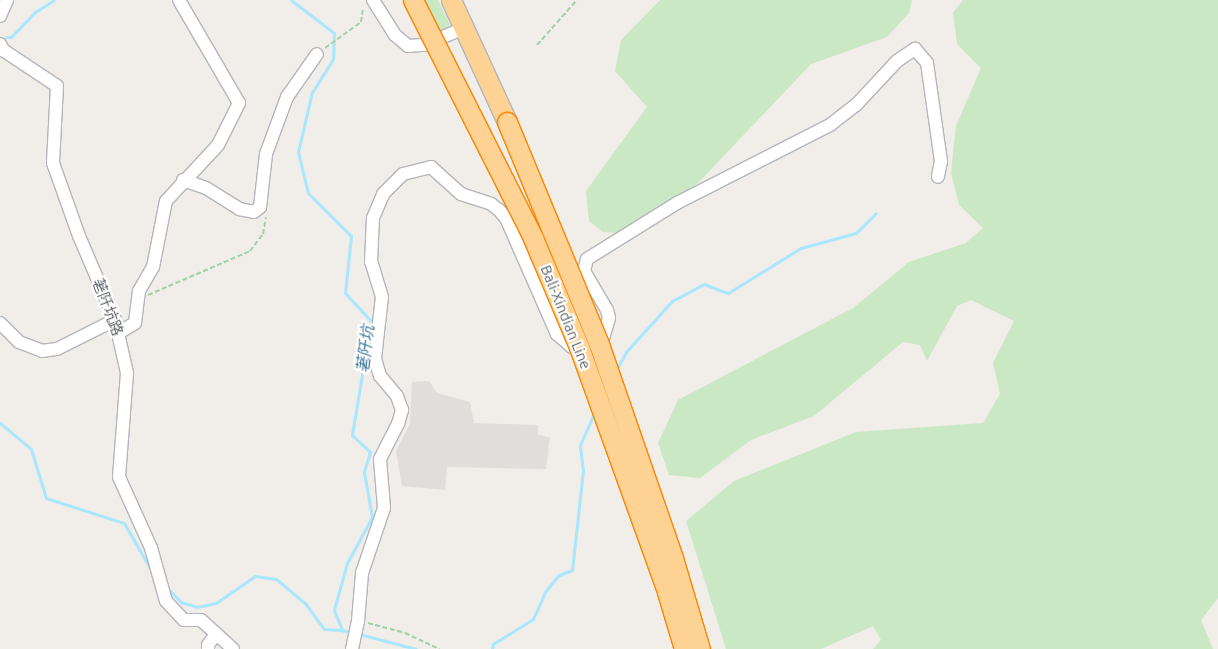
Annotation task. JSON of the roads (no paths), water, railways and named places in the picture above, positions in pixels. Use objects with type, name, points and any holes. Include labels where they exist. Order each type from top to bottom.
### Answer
[{"type":"highway","name":"Bali-Xindian Line","points":[[413,0],[533,238],[579,347],[667,592],[684,649]]},
{"type":"highway","name":"Bali-Xindian Line","points":[[451,0],[508,122],[599,344],[673,558],[700,649]]},
{"type":"street","points":[[0,16],[7,0]]},
{"type":"street","points":[[0,323],[19,342],[42,351],[57,349],[117,326],[135,323],[141,286],[153,267],[166,202],[183,180],[218,145],[239,103],[179,0]]},
{"type":"street","points":[[374,0],[395,35],[408,46],[424,45],[464,28]]},
{"type":"street","name":"荖阡坑路","points":[[0,44],[3,50],[57,86],[53,162],[79,236],[117,326],[127,373],[119,477],[160,575],[166,601],[177,615],[184,620],[201,620],[232,649]]},
{"type":"street","points":[[353,645],[358,622],[362,573],[384,508],[380,459],[398,424],[402,410],[397,396],[380,376],[377,367],[375,341],[382,297],[370,253],[375,208],[383,194],[403,174],[431,167],[461,194],[491,204],[499,210],[506,218],[557,334],[572,347],[585,348],[603,338],[609,318],[607,310],[584,271],[587,259],[670,208],[830,125],[856,105],[897,61],[916,49],[927,63],[941,161],[938,178]]},
{"type":"street","points":[[183,180],[206,188],[239,209],[254,212],[260,207],[266,154],[287,97],[296,80],[317,54]]},
{"type":"street","points":[[208,649],[208,645],[216,634]]},
{"type":"waterway","points":[[6,37],[11,37],[35,12],[54,0]]},
{"type":"waterway","name":"荖阡坑","points":[[291,0],[334,33],[333,59],[312,92],[298,152],[308,193],[351,236],[345,293],[371,321],[352,435],[370,452],[364,472],[372,517],[347,563],[334,610],[342,630],[353,633]]},
{"type":"waterway","points":[[615,372],[626,352],[672,301],[704,284],[728,293],[801,248],[856,233],[876,213]]},
{"type":"waterway","points":[[492,649],[493,644],[533,619],[545,592],[559,575],[572,570],[583,471],[580,445],[595,411]]},
{"type":"waterway","points":[[0,423],[31,449],[46,498],[124,523],[154,575]]},
{"type":"waterway","points":[[167,588],[181,602],[197,607],[216,603],[255,576],[276,579],[305,603],[324,629],[342,630]]},
{"type":"waterway","name":"荖阡坑","points":[[359,634],[416,649]]}]
